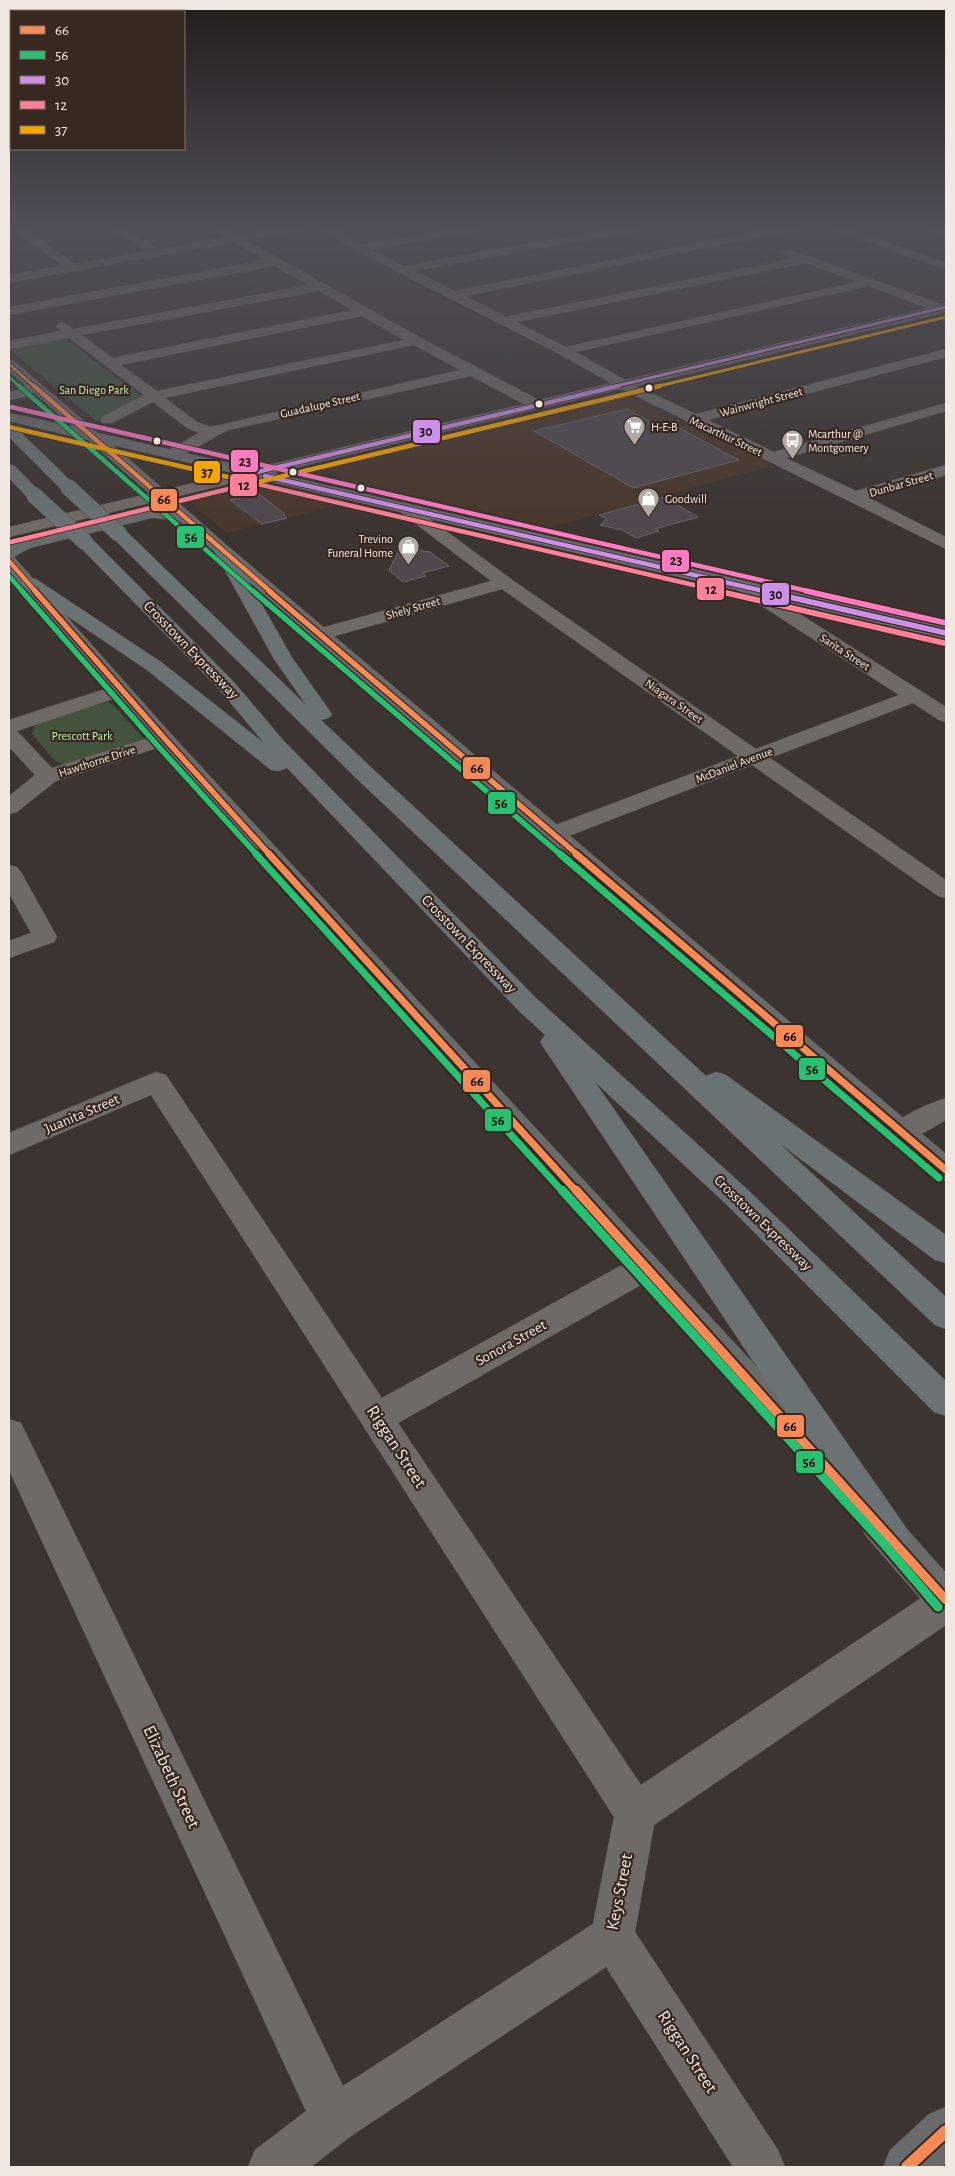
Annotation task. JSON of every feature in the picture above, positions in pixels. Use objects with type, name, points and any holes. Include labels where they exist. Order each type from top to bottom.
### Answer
[{"type":"highway","name":"Crosstown Expressway","points":[[9,428],[360,768],[610,1004],[946,1316]]},
{"type":"highway","name":"Crosstown Expressway","points":[[9,469],[85,542],[226,685],[276,745],[527,1004],[738,1197],[946,1402]]},
{"type":"highway","points":[[223,551],[284,659],[360,768]]},
{"type":"highway","points":[[30,584],[154,666],[353,824]]},
{"type":"highway","points":[[527,1004],[892,1538]]},
{"type":"highway","points":[[610,1004],[946,1251]]},
{"type":"main road","points":[[9,364],[223,551],[946,1170]]},
{"type":"main road","points":[[9,396],[23,393],[33,386]]},
{"type":"main road","points":[[9,417],[946,633]]},
{"type":"main road","points":[[9,553],[24,544],[152,513],[171,513],[185,516]]},
{"type":"main road","points":[[9,561],[164,740],[892,1538],[946,1602]]},
{"type":"main road","points":[[907,2167],[946,2131]]},
{"type":"street","points":[[64,328],[192,424],[211,432]]},
{"type":"street","points":[[9,345],[100,328]]},
{"type":"street","points":[[110,363],[285,328]]},
{"type":"street","points":[[394,328],[537,405]]},
{"type":"street","name":"Macarthur Street","points":[[519,328],[692,420],[855,497],[946,544]]},
{"type":"street","points":[[564,351],[668,328]]},
{"type":"street","points":[[9,532],[861,328]]},
{"type":"street","points":[[107,420],[154,396],[416,341]]},
{"type":"street","name":"Wainwright Street","points":[[692,420],[946,353]]},
{"type":"street","name":"Guadalupe Street","points":[[172,454],[211,432],[245,422],[474,371]]},
{"type":"street","points":[[772,457],[946,408]]},
{"type":"street","name":"Dunbar Street","points":[[855,497],[946,470]]},
{"type":"street","name":"Niagara Street","points":[[405,508],[506,583],[946,891]]},
{"type":"street","name":"Shely Street","points":[[321,634],[506,583]]},
{"type":"street","name":"Sarita Street","points":[[745,587],[946,716]]},
{"type":"street","points":[[9,727],[121,690]]},
{"type":"street","name":"McDaniel Avenue","points":[[553,834],[914,696]]},
{"type":"street","points":[[9,735],[48,776]]},
{"type":"street","name":"Hawthorne Drive","points":[[9,807],[48,776],[164,740]]},
{"type":"street","points":[[9,872],[45,936],[9,950]]},
{"type":"street","name":"Juanita Street","points":[[9,1145],[156,1082]]},
{"type":"street","name":"Riggan Street","points":[[156,1082],[635,1812]]},
{"type":"street","points":[[902,1131],[946,1108]]},
{"type":"street","name":"Sonora Street","points":[[377,1418],[644,1268]]},
{"type":"street","name":"Elizabeth Street","points":[[9,1434],[334,2120]]},
{"type":"street","points":[[635,1812],[946,1602]]},
{"type":"street","name":"Keys Street","points":[[272,2167],[334,2120],[612,1937],[635,1812]]},
{"type":"street","name":"Riggan Street","points":[[612,1937],[761,2167]]},
{"type":"shaded area","points":[[621,392],[775,465],[551,527],[349,481],[328,472],[333,460]]},
{"type":"shaded area","points":[[248,484],[340,505],[227,533],[193,505],[199,497]]},
{"type":"green space","name":"San Diego Park","points":[[64,338],[143,397],[96,421],[9,349]]},
{"type":"green space","name":"Prescott Park","points":[[107,702],[113,705],[143,738],[141,744],[64,764],[55,761],[32,734],[34,727],[43,721]]},
{"type":"building","name":"H-E-B","points":[[627,409],[667,431],[679,428],[739,460],[633,488],[534,431]]},
{"type":"building","points":[[258,493],[285,514],[283,515],[287,518],[262,524],[230,500]]},
{"type":"building","name":"Goodwill","points":[[664,497],[698,517],[655,529],[659,531],[636,538],[622,530],[600,525],[606,519],[599,515]]},
{"type":"building","name":"Trevino Funeral Home","points":[[400,548],[430,552],[449,566],[422,573],[426,576],[403,582],[389,570]]},
{"type":"transit line","name":"30","points":[[253,473],[860,328]]},
{"type":"transit line","name":"37","points":[[9,427],[254,483],[902,328]]},
{"type":"transit line","name":"66","points":[[9,364],[223,551],[946,1170]]},
{"type":"transit line","name":"56","points":[[9,377],[216,559],[939,1178]]},
{"type":"transit line","name":"23","points":[[11,407],[946,623]]},
{"type":"transit line","name":"30","points":[[265,476],[946,633]]},
{"type":"transit line","name":"12","points":[[11,542],[253,483],[944,643]]},
{"type":"transit line","name":"66","points":[[9,561],[165,739],[892,1538],[946,1600]]},
{"type":"transit line","name":"56","points":[[9,576],[158,746],[885,1545],[938,1607]]},
{"type":"transit line","name":"66","points":[[907,2167],[946,2131]]},
{"type":"place","name":"H-E-B","points":[[635,446]]},
{"type":"place","name":"Mcarthur @ Montgomery","points":[[792,460]]},
{"type":"place","name":"Goodwill","points":[[649,518]]},
{"type":"place","name":"Trevino Funeral Home","points":[[409,565]]}]
